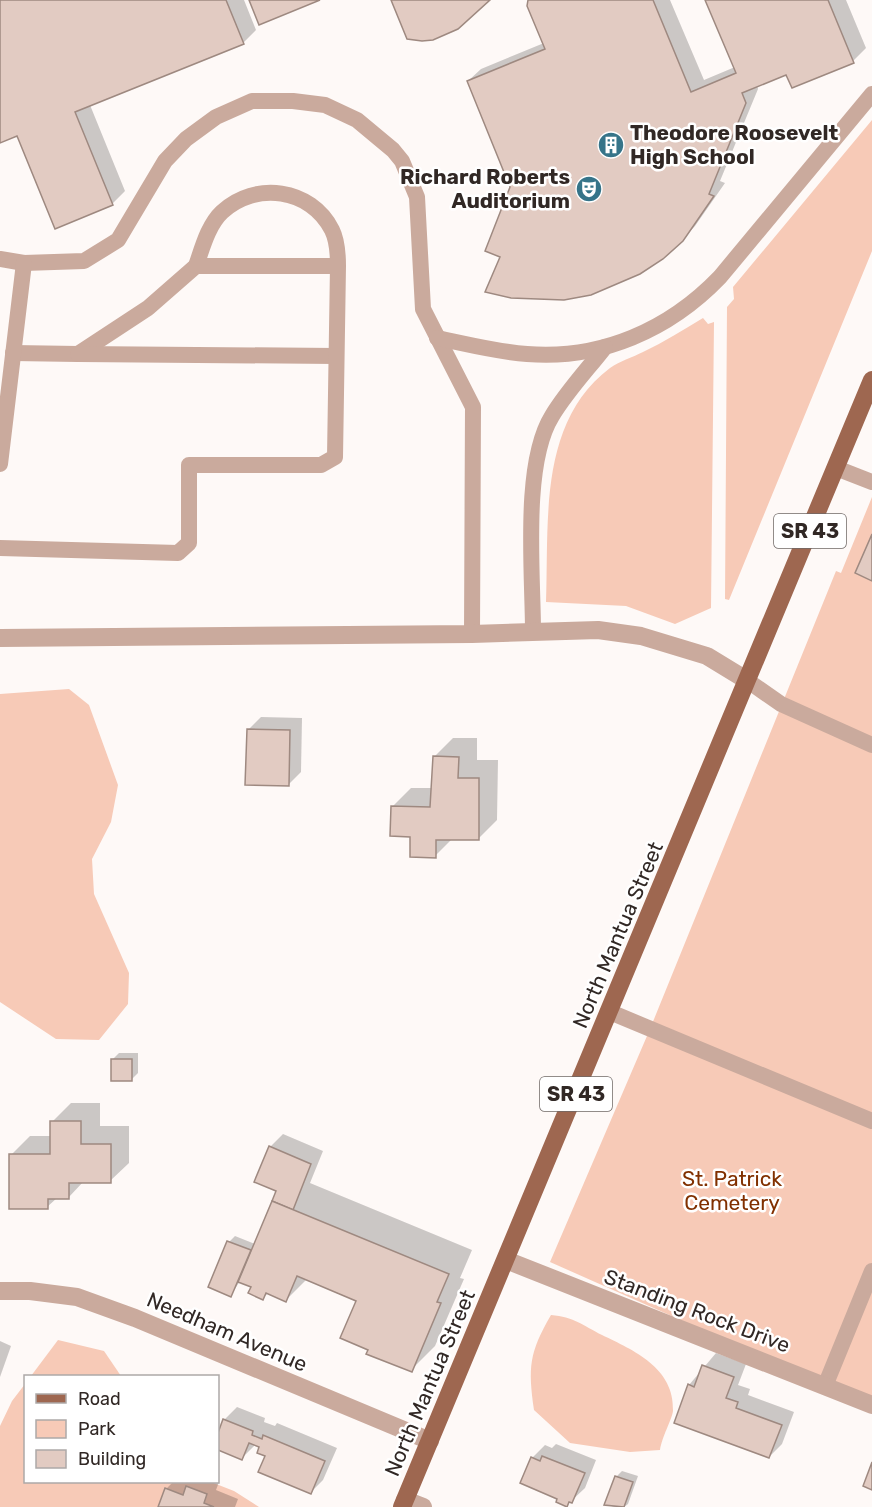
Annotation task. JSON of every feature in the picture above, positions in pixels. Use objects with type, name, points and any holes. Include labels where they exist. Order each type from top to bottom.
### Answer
[{"type":"main road","name":"North Mantua Street","points":[[404,1503],[872,380]]},
{"type":"street","points":[[0,638],[472,634],[598,630],[641,636],[707,656],[748,681]]},
{"type":"street","name":"Standing Rock Drive","points":[[506,1260],[872,1405]]},
{"type":"street","name":"Needham Avenue","points":[[0,1291],[30,1291],[77,1297],[135,1318],[430,1441]]},
{"type":"street","points":[[404,1503],[423,1507]]},
{"type":"lane","points":[[437,338],[527,354],[566,353],[605,347],[672,319],[702,296],[872,94]]},
{"type":"lane","points":[[0,259],[24,263],[84,261],[118,240],[165,161],[186,139],[216,117],[252,101],[293,101],[325,105],[357,120],[393,150],[402,161],[417,197],[423,309],[473,407],[472,634]]},
{"type":"lane","points":[[0,548],[178,553],[189,543],[189,465],[321,465],[335,457],[338,266],[332,230],[314,209],[290,194],[266,192],[242,198],[221,213],[208,234],[196,266],[148,308],[78,354]]},
{"type":"lane","points":[[0,464],[24,263]]},
{"type":"lane","points":[[196,266],[338,266]]},
{"type":"lane","points":[[533,632],[533,472],[540,442],[552,416],[605,347]]},
{"type":"lane","points":[[13,353],[336,356]]},
{"type":"lane","points":[[836,468],[872,482]]},
{"type":"lane","points":[[748,681],[781,704],[872,745]]},
{"type":"lane","points":[[610,1012],[872,1121]]},
{"type":"lane","points":[[825,1386],[872,1271]]},
{"type":"green space","points":[[872,120],[872,251],[729,600],[725,599],[727,307],[734,299],[733,287]]},
{"type":"green space","points":[[703,318],[708,324],[714,322],[711,608],[675,624],[626,606],[546,602],[547,539],[552,475],[559,445],[570,416],[587,390],[610,368]]},
{"type":"green space","name":"St. Patrick Cemetery","points":[[872,497],[872,1405],[550,1262],[650,1029],[836,571],[841,573]]},
{"type":"green space","points":[[69,689],[89,705],[118,785],[111,822],[92,859],[94,894],[129,973],[128,1004],[99,1040],[56,1039],[0,1002],[0,694]]},
{"type":"green space","points":[[551,1315],[572,1320],[626,1347],[650,1362],[660,1372],[672,1396],[673,1411],[660,1450],[630,1452],[570,1443],[534,1410],[531,1382],[532,1361],[538,1340]]},
{"type":"green space","points":[[58,1340],[104,1351],[120,1375],[32,1375]]},
{"type":"green space","points":[[24,1385],[24,1483],[214,1483],[234,1491],[259,1507],[0,1507],[0,1426],[12,1401]]},
{"type":"building","points":[[0,0],[226,0],[244,44],[75,112],[113,205],[55,229],[17,136],[0,143]]},
{"type":"building","points":[[249,0],[320,0],[259,25]]},
{"type":"building","points":[[391,0],[490,0],[458,29],[433,40],[422,41],[407,39]]},
{"type":"building","name":"Theodore Roosevelt High School","points":[[528,0],[653,0],[691,92],[736,73],[705,0],[828,0],[854,63],[792,88],[786,75],[742,93],[746,103],[709,194],[714,196],[683,241],[663,259],[640,274],[591,295],[564,300],[511,298],[485,292],[500,257],[485,251],[510,187],[467,81],[545,49],[527,6]]},
{"type":"building","points":[[872,534],[872,581],[855,573]]},
{"type":"building","points":[[247,729],[290,730],[289,786],[245,785]]},
{"type":"building","points":[[433,756],[459,757],[458,778],[479,778],[479,840],[436,840],[436,858],[410,857],[410,837],[390,836],[391,806],[430,807]]},
{"type":"building","points":[[111,1059],[132,1059],[132,1081],[111,1081]]},
{"type":"building","points":[[50,1121],[81,1121],[81,1144],[111,1144],[111,1183],[69,1183],[69,1199],[48,1199],[48,1209],[9,1209],[9,1154],[50,1154]]},
{"type":"building","points":[[269,1146],[311,1164],[293,1210],[272,1201],[276,1191],[254,1182]]},
{"type":"building","points":[[272,1201],[449,1274],[437,1302],[441,1303],[412,1372],[366,1354],[368,1350],[340,1338],[356,1301],[297,1276],[286,1302],[266,1293],[263,1300],[248,1293],[251,1287],[238,1282]]},
{"type":"building","points":[[227,1241],[251,1250],[231,1297],[208,1287]]},
{"type":"building","points":[[702,1365],[734,1377],[726,1398],[738,1402],[736,1408],[782,1425],[769,1458],[674,1423],[688,1384],[694,1387]]},
{"type":"building","points":[[223,1419],[253,1431],[252,1435],[262,1439],[263,1435],[325,1461],[311,1494],[258,1472],[265,1456],[257,1453],[259,1447],[249,1443],[242,1460],[219,1450],[219,1430]]},
{"type":"building","points":[[542,1456],[585,1473],[572,1503],[569,1502],[567,1507],[556,1502],[557,1499],[520,1483],[531,1457],[540,1461]]},
{"type":"building","points":[[872,1462],[872,1490],[863,1486]]},
{"type":"building","points":[[615,1476],[633,1482],[624,1507],[604,1505]]},
{"type":"building","points":[[186,1486],[207,1494],[204,1503],[214,1507],[158,1507],[165,1488],[183,1495]]},
{"type":"place","name":"Theodore Roosevelt High School","points":[[611,145]]},
{"type":"place","name":"Richard Roberts Auditorium","points":[[589,189]]}]
